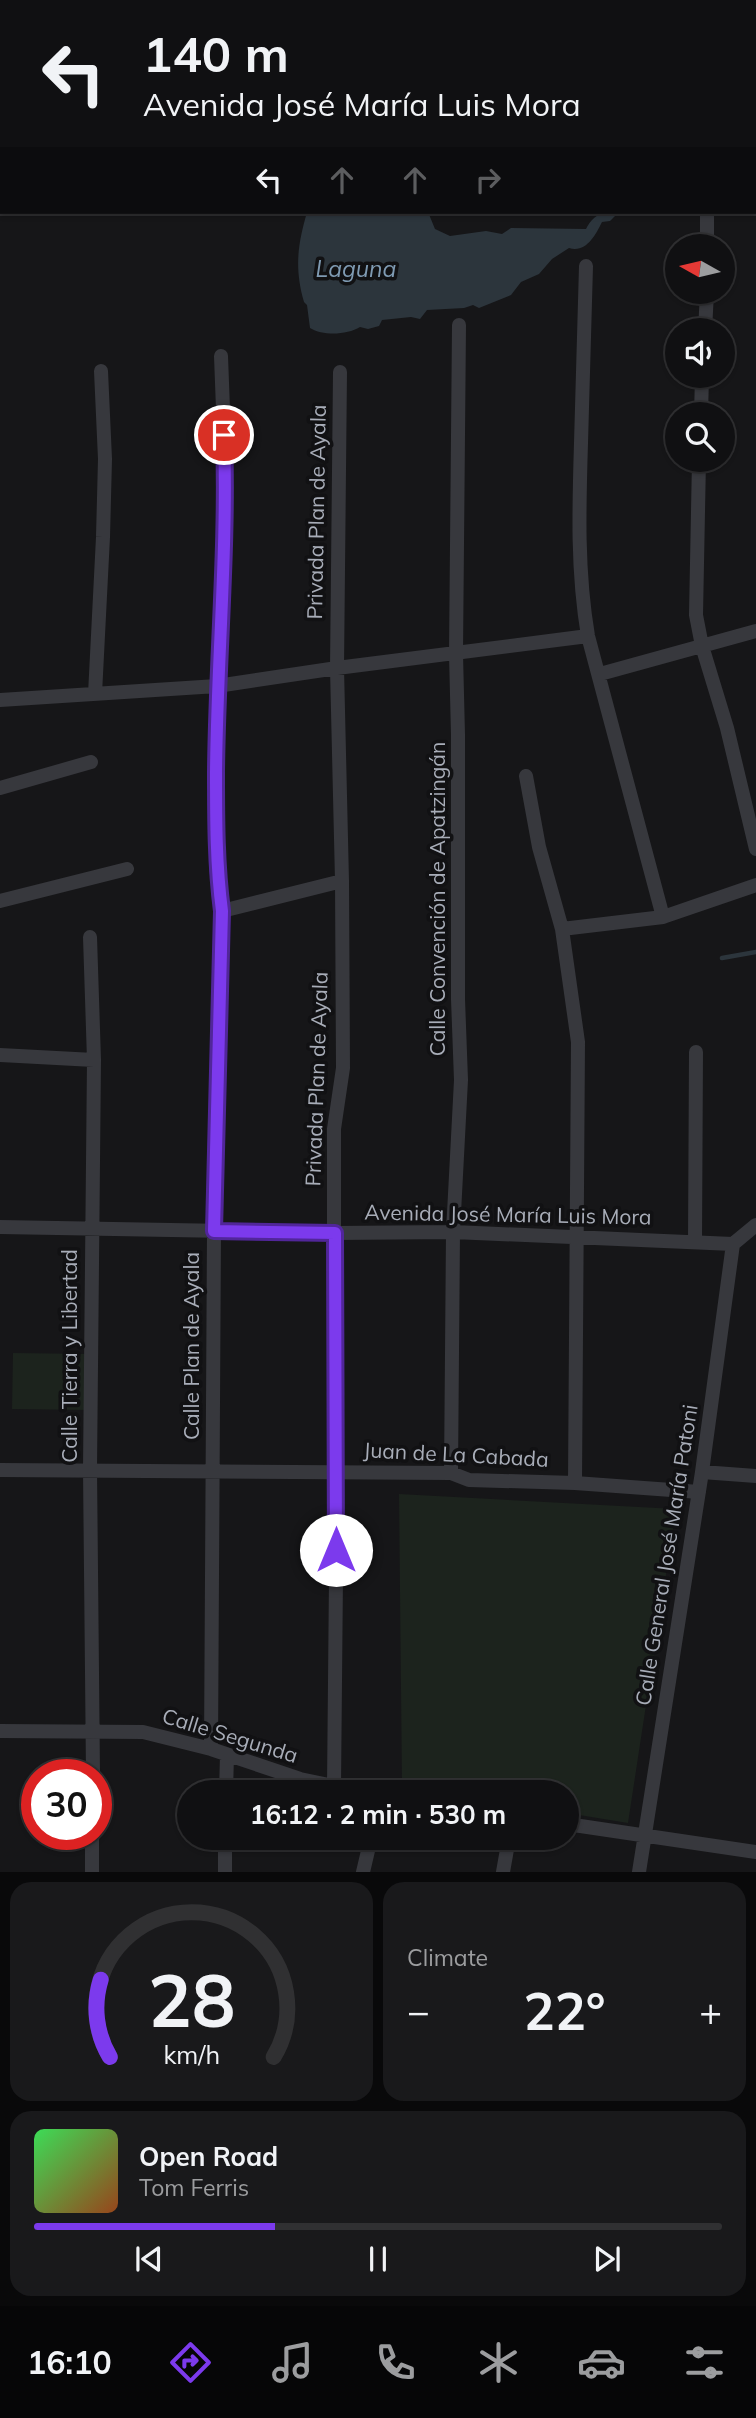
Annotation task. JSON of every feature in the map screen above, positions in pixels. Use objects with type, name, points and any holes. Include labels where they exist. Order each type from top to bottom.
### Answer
[{"type":"street","points":[[707,214],[707,234]]},
{"type":"street","points":[[586,266],[579,569],[588,636],[663,917]]},
{"type":"street","name":"Calle Convención de Apatzingán","points":[[451,1472],[453,1232],[461,1080],[456,654],[459,325]]},
{"type":"street","name":"Calle Plan de Ayala","points":[[211,1749],[214,1231],[222,911],[216,868],[217,686],[226,489],[221,355]]},
{"type":"street","points":[[95,694],[103,537],[101,371]]},
{"type":"street","name":"Privada Plan de Ayala","points":[[334,1780],[337,1471],[334,1369],[334,1129],[343,1068],[337,668],[340,372]]},
{"type":"street","points":[[699,472],[696,615],[756,849]]},
{"type":"street","points":[[600,674],[756,631]]},
{"type":"street","points":[[0,699],[217,686],[588,636]]},
{"type":"street","points":[[0,788],[91,762]]},
{"type":"street","points":[[526,776],[539,847],[562,929],[578,1042],[575,1483]]},
{"type":"street","points":[[0,901],[127,869]]},
{"type":"street","points":[[222,911],[342,881]]},
{"type":"street","points":[[562,929],[663,917],[756,885]]},
{"type":"street","name":"Calle Tierra y Libertad","points":[[90,937],[94,1060],[90,1469],[93,1759]]},
{"type":"street","points":[[695,1241],[696,1052]]},
{"type":"street","points":[[0,1055],[94,1060]]},
{"type":"street","points":[[733,1244],[756,1225]]},
{"type":"street","name":"Avenida José María Luis Mora","points":[[0,1227],[335,1233],[453,1232],[733,1244]]},
{"type":"street","name":"Calle General José María Patoni","points":[[639,1872],[702,1472],[733,1244]]},
{"type":"street","name":"Juan de La Cabada","points":[[0,1470],[451,1472],[469,1480],[575,1483],[699,1492]]},
{"type":"street","points":[[702,1472],[756,1476]]},
{"type":"street","name":"Calle Segunda","points":[[0,1731],[143,1732],[211,1749],[311,1780]]},
{"type":"street","points":[[226,1780],[227,1755]]},
{"type":"street","points":[[579,1826],[756,1852]]},
{"type":"street","points":[[92,1850],[92,1872]]},
{"type":"street","points":[[225,1850],[225,1872]]},
{"type":"street","points":[[363,1872],[368,1850]]},
{"type":"street","points":[[503,1872],[507,1850]]},
{"type":"shaded area","points":[[13,1353],[89,1354],[89,1410],[12,1409]]},
{"type":"shaded area","points":[[399,1494],[676,1509],[628,1823],[579,1815],[579,1780],[402,1780]]},
{"type":"water","name":"Laguna","points":[[306,214],[429,214],[435,229],[450,236],[486,231],[502,234],[511,228],[586,229],[600,214],[615,216],[610,221],[602,222],[585,246],[569,248],[552,259],[539,274],[521,282],[511,295],[479,308],[473,305],[427,310],[420,319],[411,317],[382,320],[379,326],[368,329],[360,327],[335,334],[310,328],[299,278],[301,235]]},
{"type":"waterway","points":[[722,958],[756,952]]},
{"type":"route","points":[[224,435],[226,489],[217,686],[216,868],[222,911],[214,1231],[335,1233],[336,1550]]}]
